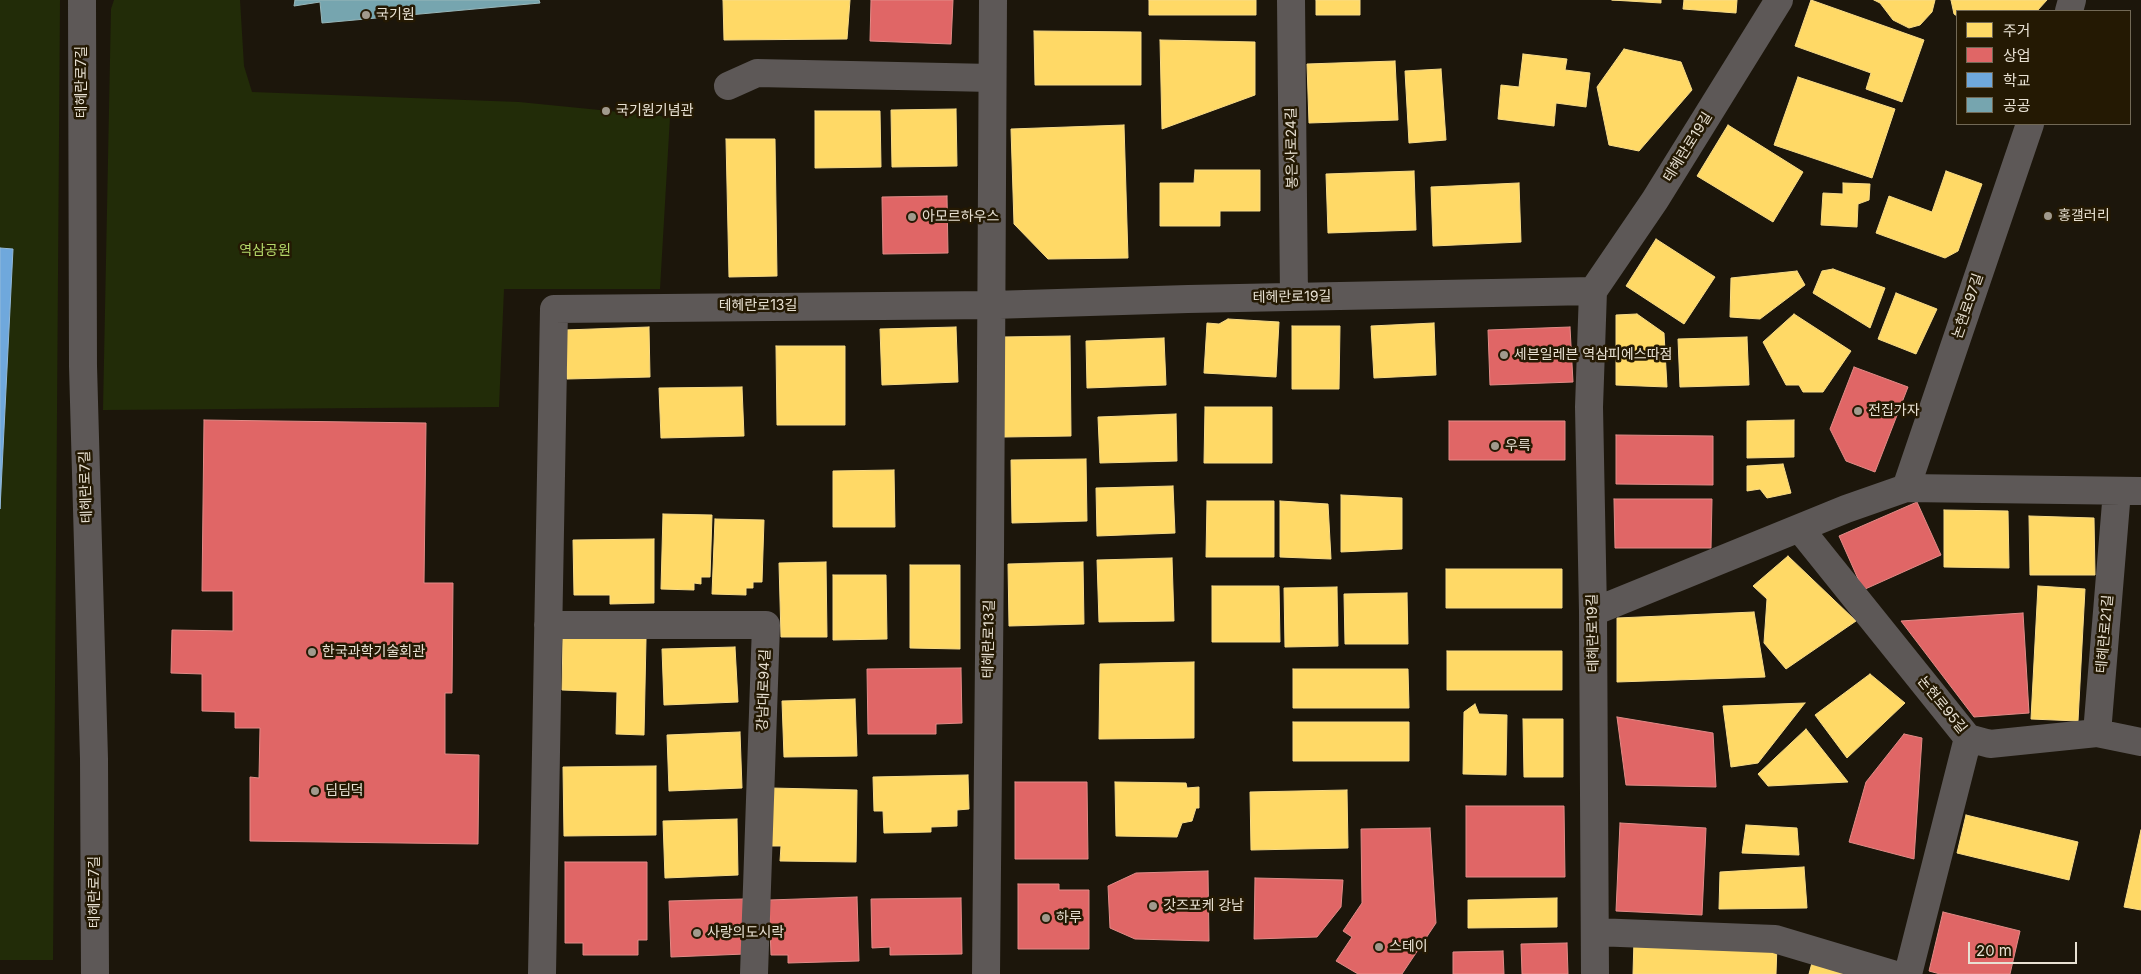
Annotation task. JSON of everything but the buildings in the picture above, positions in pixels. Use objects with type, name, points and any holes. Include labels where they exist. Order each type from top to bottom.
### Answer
[{"type":"street","name":"테헤란로7길","points":[[82,0],[83,366],[94,759],[95,974]]},
{"type":"street","name":"테헤란로13길","points":[[986,974],[993,0]]},
{"type":"street","name":"봉은사로24길","points":[[1291,0],[1294,297]]},
{"type":"street","name":"테헤란로19길","points":[[1595,974],[1593,612],[1589,407],[1593,291],[1655,200],[1779,0]]},
{"type":"street","points":[[728,86],[757,73],[992,78]]},
{"type":"street","name":"논현로97길","points":[[1906,488],[2030,125]]},
{"type":"street","name":"테헤란로19길","points":[[992,305],[1593,291]]},
{"type":"street","name":"테헤란로13길","points":[[548,625],[554,309],[992,305]]},
{"type":"street","points":[[1593,612],[1906,488],[2129,491]]},
{"type":"street","name":"테헤란로21길","points":[[2097,733],[2129,491]]},
{"type":"street","name":"논현로95길","points":[[1800,529],[1968,738],[1908,974]]},
{"type":"street","points":[[542,974],[548,625]]},
{"type":"street","name":"강남대로94길","points":[[548,625],[766,625],[754,974]]},
{"type":"street","points":[[1968,738],[1990,744],[2097,733],[2141,742]]},
{"type":"street","points":[[1595,932],[1775,939],[1892,974]]},
{"type":"green space","points":[[0,0],[60,0],[53,960],[0,960]]},
{"type":"green space","name":"역삼공원","points":[[114,0],[240,0],[244,66],[252,92],[519,102],[670,117],[660,289],[504,289],[499,407],[103,410],[111,9]]},
{"type":"place","name":"국기원","points":[[366,15]]},
{"type":"place","name":"국기원기념관","points":[[606,111]]},
{"type":"place","name":"홍갤러리","points":[[2048,216]]},
{"type":"place","name":"아모르하우스","points":[[912,217]]},
{"type":"place","name":"세븐일레븐 역삼피에스따점","points":[[1504,355]]},
{"type":"place","name":"전집가자","points":[[1858,411]]},
{"type":"place","name":"우륵","points":[[1495,446]]},
{"type":"place","name":"한국과학기술회관","points":[[312,652]]},
{"type":"place","name":"딤딤덕","points":[[315,791]]},
{"type":"place","name":"갓즈포케 강남","points":[[1153,906]]},
{"type":"place","name":"하루","points":[[1046,918]]},
{"type":"place","name":"사랑의도시락","points":[[697,933]]},
{"type":"place","name":"스테이","points":[[1379,947]]}]
